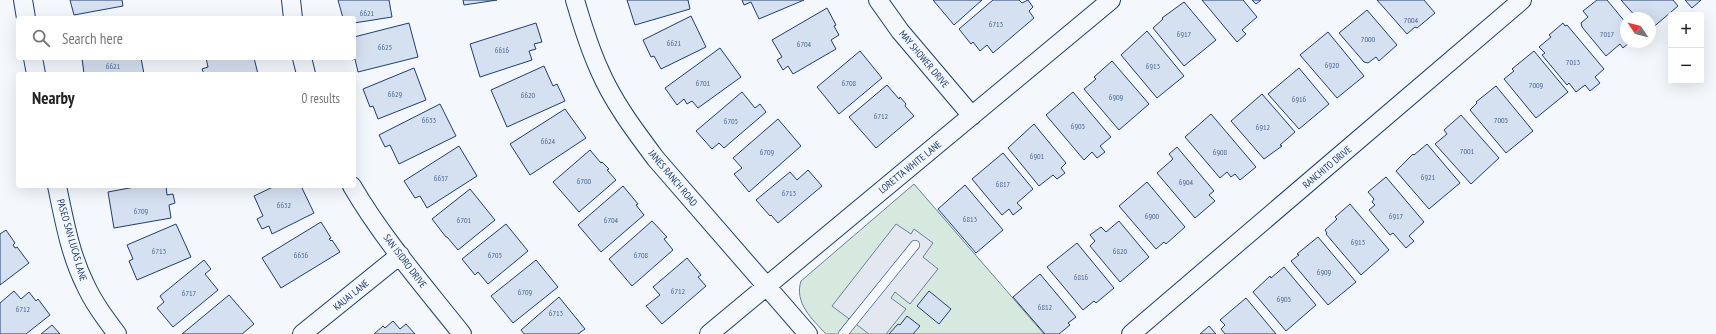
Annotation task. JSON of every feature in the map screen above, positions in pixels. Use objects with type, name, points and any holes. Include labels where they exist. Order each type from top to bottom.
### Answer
[{"type":"street","points":[[23,0],[26,16]]},
{"type":"street","points":[[290,0],[293,16]]},
{"type":"street","name":"JANES RANCH ROAD","points":[[575,0],[586,40],[599,71],[634,129],[656,159],[808,334]]},
{"type":"street","name":"MAY SHOWER DRIVE","points":[[878,0],[900,31],[972,116]]},
{"type":"street","name":"LORETTA WHITE LANE","points":[[709,334],[766,285],[1111,0]]},
{"type":"street","name":"RANCHITO DRIVE","points":[[1131,334],[1522,0]]},
{"type":"street","points":[[33,60],[36,72]]},
{"type":"street","points":[[302,60],[306,72]]},
{"type":"street","name":"PASEO SAN LUCAS LANE","points":[[57,188],[64,221],[84,284],[100,312],[117,334]]},
{"type":"street","name":"SAN ISIDRO DRIVE","points":[[353,188],[368,212],[400,255],[462,334]]},
{"type":"street","name":"KAUAI LANE","points":[[302,334],[400,255]]},
{"type":"lane","points":[[843,334],[915,245]]},
{"type":"shaded area","points":[[914,184],[1044,334],[826,334],[815,322],[802,303],[799,289],[801,281]]},
{"type":"shaded area","points":[[896,224],[911,234],[914,229],[933,243],[923,257],[938,269],[910,304],[895,292],[891,298],[906,309],[886,334],[869,334],[832,306]]},
{"type":"building","points":[[70,0],[122,0],[123,6],[74,15]]},
{"type":"building","points":[[338,0],[389,0],[392,17],[356,23],[356,16],[342,16]]},
{"type":"building","points":[[463,0],[497,0],[464,5]]},
{"type":"building","points":[[627,0],[688,0],[690,9],[635,25]]},
{"type":"building","points":[[742,0],[804,0],[759,19],[751,2],[744,5]]},
{"type":"building","points":[[933,0],[982,0],[954,25]]},
{"type":"building","points":[[993,0],[1019,0],[1022,3],[1028,0],[1033,7],[1029,11],[1034,18],[993,53],[987,45],[980,51],[973,42],[971,44],[959,29]]},
{"type":"building","points":[[1202,0],[1243,0],[1257,17],[1242,30],[1246,34],[1237,42]]},
{"type":"building","points":[[1252,0],[1261,0],[1256,4]]},
{"type":"building","points":[[1377,0],[1424,0],[1435,13],[1407,34]]},
{"type":"building","points":[[1597,0],[1607,0],[1620,16],[1620,44],[1606,56],[1582,27],[1581,23],[1588,17],[1583,11]]},
{"type":"building","points":[[1621,0],[1673,0],[1678,6],[1671,12],[1668,12],[1668,15],[1656,25],[1656,12],[1632,12]]},
{"type":"building","points":[[1685,0],[1701,0],[1692,8]]},
{"type":"building","points":[[1184,2],[1216,40],[1184,66],[1153,28],[1163,19],[1162,18]]},
{"type":"building","points":[[827,8],[836,25],[834,26],[839,35],[831,40],[836,49],[793,74],[788,66],[783,70],[777,60],[782,57],[772,40]]},
{"type":"building","points":[[1367,10],[1397,45],[1379,61],[1376,57],[1368,63],[1364,62],[1339,33]]},
{"type":"building","points":[[691,16],[706,47],[661,69],[654,56],[651,57],[643,40]]},
{"type":"building","points":[[409,23],[418,57],[358,72],[355,60],[356,36]]},
{"type":"building","points":[[536,23],[542,42],[534,44],[536,49],[529,51],[532,60],[480,77],[470,44]]},
{"type":"building","points":[[1563,23],[1565,26],[1567,25],[1604,69],[1595,77],[1600,83],[1590,91],[1585,85],[1576,92],[1569,83],[1567,85],[1542,55],[1545,53],[1539,47],[1551,37],[1549,35]]},
{"type":"building","points":[[1147,31],[1184,76],[1157,98],[1121,55]]},
{"type":"building","points":[[1328,32],[1364,76],[1337,98],[1300,55]]},
{"type":"building","points":[[720,48],[741,77],[698,108],[692,101],[687,104],[684,99],[677,105],[665,88]]},
{"type":"building","points":[[860,51],[882,78],[839,114],[817,87]]},
{"type":"building","points":[[1534,51],[1568,92],[1536,118],[1504,79],[1514,71],[1512,69]]},
{"type":"building","points":[[82,60],[141,60],[144,72],[84,72]]},
{"type":"building","points":[[206,60],[254,60],[258,72],[203,72],[202,69],[208,67]]},
{"type":"building","points":[[1112,61],[1149,104],[1119,130],[1084,89],[1096,79],[1094,77]]},
{"type":"building","points":[[544,66],[553,86],[557,84],[565,101],[507,127],[491,90]]},
{"type":"building","points":[[414,68],[426,100],[378,119],[373,106],[370,107],[363,89]]},
{"type":"building","points":[[1299,68],[1329,104],[1299,129],[1268,94]]},
{"type":"building","points":[[887,85],[899,99],[900,97],[906,104],[905,106],[914,116],[876,148],[849,117]]},
{"type":"building","points":[[1496,86],[1533,131],[1506,153],[1470,110],[1477,103],[1476,102]]},
{"type":"building","points":[[742,92],[755,108],[760,104],[766,112],[724,148],[719,143],[712,149],[696,131]]},
{"type":"building","points":[[1073,92],[1111,137],[1100,146],[1105,152],[1097,158],[1092,152],[1084,160],[1046,115]]},
{"type":"building","points":[[1262,94],[1295,132],[1280,145],[1282,146],[1264,159],[1231,121]]},
{"type":"building","points":[[440,104],[456,136],[399,164],[390,145],[385,147],[379,135]]},
{"type":"building","points":[[565,109],[586,138],[530,175],[510,144]]},
{"type":"building","points":[[1211,114],[1256,167],[1240,180],[1235,174],[1231,177],[1227,172],[1220,178],[1185,137]]},
{"type":"building","points":[[1461,115],[1499,158],[1471,184],[1435,144],[1447,134],[1444,130]]},
{"type":"building","points":[[778,119],[801,146],[749,192],[734,174],[742,168],[733,158]]},
{"type":"building","points":[[1034,124],[1066,163],[1061,168],[1065,173],[1057,179],[1053,175],[1039,186],[1008,148]]},
{"type":"building","points":[[1427,144],[1460,183],[1429,209],[1396,171],[1413,154],[1414,155]]},
{"type":"building","points":[[459,146],[477,176],[427,208],[420,196],[415,198],[404,181]]},
{"type":"building","points":[[1177,147],[1214,191],[1209,195],[1215,201],[1195,218],[1157,173],[1173,159],[1169,154]]},
{"type":"building","points":[[590,150],[601,163],[602,162],[609,169],[607,170],[616,180],[579,212],[553,182]]},
{"type":"building","points":[[1003,153],[1033,189],[1017,203],[1022,208],[1013,215],[1009,209],[1002,215],[972,179]]},
{"type":"building","points":[[808,170],[822,186],[778,223],[756,200],[790,172],[797,180]]},
{"type":"building","points":[[1386,177],[1424,222],[1409,236],[1414,241],[1406,248],[1393,233],[1390,235],[1369,210],[1375,205],[1372,202],[1374,199],[1368,192]]},
{"type":"building","points":[[1147,182],[1185,227],[1166,244],[1164,242],[1156,249],[1119,206]]},
{"type":"building","points":[[965,185],[1003,230],[976,253],[938,209]]},
{"type":"building","points":[[623,186],[638,204],[636,205],[644,215],[601,252],[578,225]]},
{"type":"building","points":[[129,188],[166,188],[167,195],[173,194],[175,203],[169,205],[171,218],[114,228],[108,192]]},
{"type":"building","points":[[271,188],[302,188],[314,213],[272,234],[269,226],[262,229],[257,219],[263,216],[254,196]]},
{"type":"building","points":[[470,189],[495,220],[458,250],[432,219]]},
{"type":"building","points":[[1350,204],[1389,250],[1361,275],[1326,234],[1327,233],[1325,230],[1337,219],[1335,217]]},
{"type":"building","points":[[652,221],[667,237],[664,239],[673,250],[632,286],[609,259]]},
{"type":"building","points":[[1119,221],[1149,257],[1120,282],[1090,246],[1095,241],[1090,235],[1101,227],[1106,232]]},
{"type":"building","points":[[321,222],[331,238],[329,239],[331,241],[332,240],[340,252],[281,288],[262,258]]},
{"type":"building","points":[[176,224],[191,257],[137,280],[129,261],[133,259],[127,245]]},
{"type":"building","points":[[506,224],[528,251],[488,284],[478,272],[475,275],[462,259]]},
{"type":"building","points":[[6,230],[15,243],[13,245],[15,248],[17,247],[29,263],[0,285],[0,234]]},
{"type":"building","points":[[1318,237],[1356,282],[1328,305],[1291,261],[1299,255],[1297,254]]},
{"type":"building","points":[[1077,243],[1114,288],[1096,303],[1094,301],[1083,310],[1047,267]]},
{"type":"building","points":[[687,258],[701,275],[698,277],[706,286],[662,324],[646,306],[660,295],[653,287]]},
{"type":"building","points":[[204,260],[211,269],[205,274],[218,290],[173,327],[157,308],[164,302],[160,296]]},
{"type":"building","points":[[536,260],[558,287],[513,323],[491,296]]},
{"type":"building","points":[[1284,267],[1316,305],[1286,331],[1253,292],[1270,276],[1271,278]]},
{"type":"building","points":[[1040,274],[1076,317],[1068,323],[1070,325],[1059,334],[1045,334],[1013,297]]},
{"type":"building","points":[[14,291],[21,299],[29,292],[36,301],[38,299],[50,315],[26,334],[0,334],[0,303]]},
{"type":"building","points":[[929,291],[951,309],[939,324],[917,306]]},
{"type":"building","points":[[229,295],[254,324],[242,334],[182,334]]},
{"type":"building","points":[[559,297],[585,329],[578,334],[524,334],[521,330]]},
{"type":"building","points":[[1246,298],[1276,334],[1225,334],[1221,329],[1225,325],[1220,320]]},
{"type":"building","points":[[907,316],[920,326],[913,334],[889,334],[898,324],[900,325]]},
{"type":"building","points":[[393,321],[400,329],[406,324],[415,334],[374,334],[383,326],[385,328]]},
{"type":"building","points":[[52,325],[60,334],[41,334]]},
{"type":"building","points":[[1209,326],[1216,334],[1200,334]]}]
